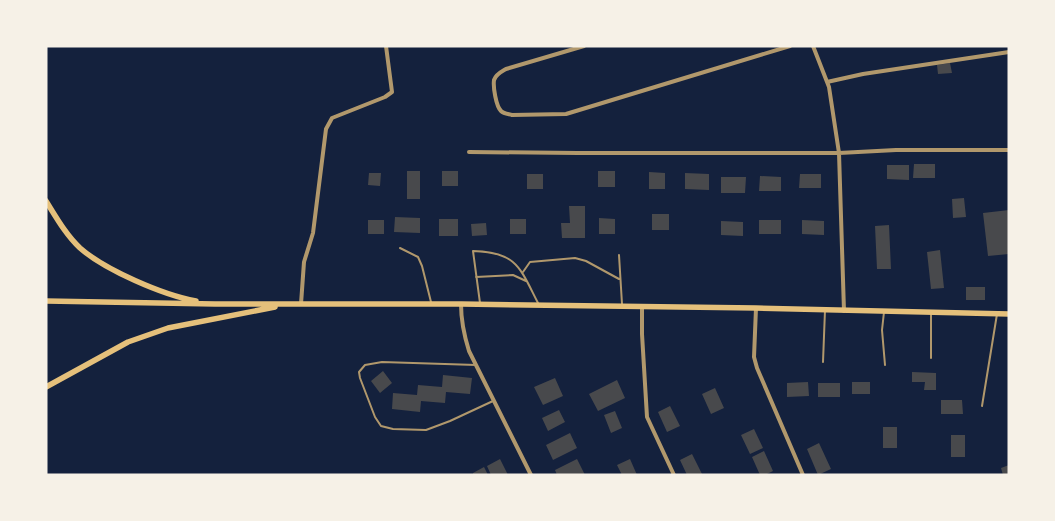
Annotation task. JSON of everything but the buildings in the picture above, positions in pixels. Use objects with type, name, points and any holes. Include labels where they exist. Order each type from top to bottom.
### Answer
[{"type":"main road","points":[[46,201],[58,221],[80,248],[114,270],[164,293],[184,299],[215,304]]},
{"type":"main road","points":[[46,301],[215,304],[461,304],[1009,314]]},
{"type":"main road","points":[[46,387],[128,342],[168,328],[287,304]]},
{"type":"street","points":[[301,304],[304,262],[313,233],[326,128],[332,118],[385,97],[392,92],[386,46]]},
{"type":"street","points":[[584,46],[506,69],[498,74],[494,81],[494,91],[500,110],[512,115],[566,114],[790,46]]},
{"type":"street","points":[[813,46],[833,103],[839,153],[844,311]]},
{"type":"street","points":[[827,82],[863,74],[1009,52]]},
{"type":"street","points":[[470,152],[839,153],[896,150],[1009,150]]},
{"type":"street","points":[[461,304],[460,318],[463,335],[476,366],[531,475]]},
{"type":"street","points":[[642,307],[647,417],[674,475]]},
{"type":"street","points":[[756,308],[754,357],[757,368],[803,475]]},
{"type":"lane","points":[[400,248],[418,257],[432,304]]},
{"type":"lane","points":[[480,305],[473,251],[490,252],[504,256],[516,264],[539,306]]},
{"type":"lane","points":[[619,255],[622,307]]},
{"type":"lane","points":[[522,272],[530,262],[575,258],[586,261],[619,279]]},
{"type":"lane","points":[[476,277],[513,275],[526,281]]},
{"type":"lane","points":[[823,362],[825,310]]},
{"type":"lane","points":[[884,312],[882,330],[885,365]]},
{"type":"lane","points":[[930,313],[931,358]]},
{"type":"lane","points":[[982,406],[997,314]]},
{"type":"lane","points":[[476,366],[382,362],[365,365],[359,372],[375,417],[381,426],[393,429],[426,430],[493,401]]}]
